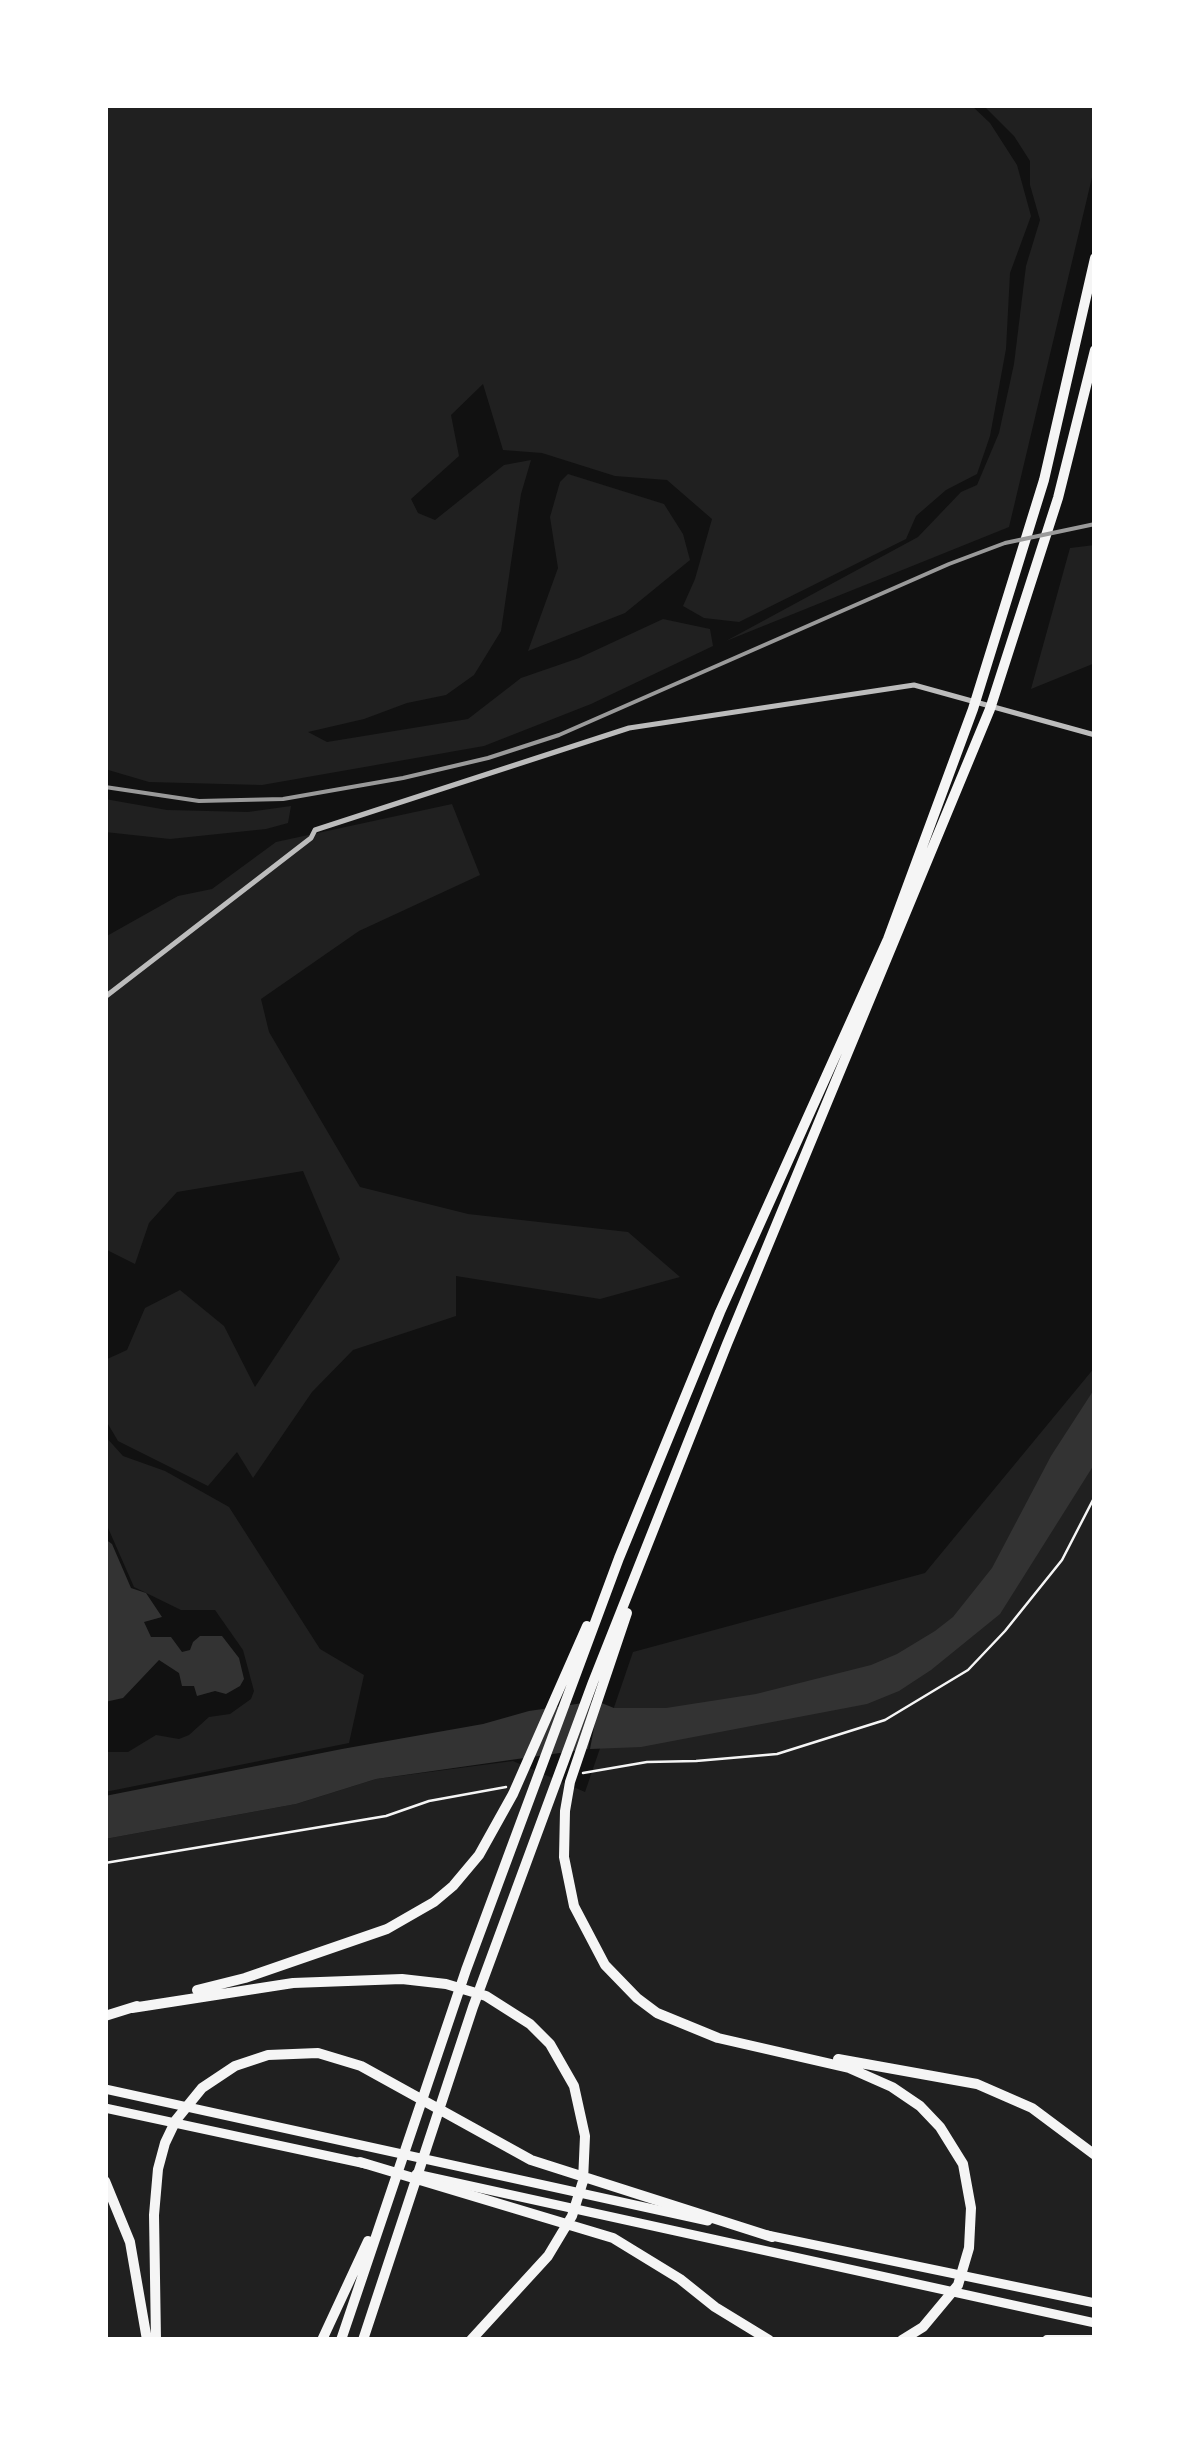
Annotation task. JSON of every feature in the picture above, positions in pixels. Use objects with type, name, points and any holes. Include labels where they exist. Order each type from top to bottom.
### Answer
[{"type":"highway","points":[[105,2016],[262,1973],[355,1942],[412,1916],[434,1902],[468,1869],[521,1789],[572,1685],[619,1558],[720,1312],[888,939],[973,708],[1044,480],[1095,258]]},
{"type":"highway","points":[[363,2340],[452,2068],[553,1787],[598,1681],[670,1483],[990,710],[1058,498],[1095,350]]},
{"type":"highway","points":[[342,2340],[466,1970],[521,1789],[558,1688],[619,1558]]},
{"type":"highway","points":[[598,1681],[572,1779],[563,1835],[568,1884],[581,1926],[605,1965],[637,1998],[674,2022],[718,2038],[976,2084],[1032,2108],[1095,2155]]},
{"type":"highway","points":[[132,2008],[293,1982],[432,1982],[486,1996],[530,2024],[564,2065],[580,2104],[586,2160],[578,2200],[548,2256],[472,2340]]},
{"type":"highway","points":[[763,2047],[849,2068],[892,2087],[920,2106],[964,2164],[972,2208],[969,2248],[958,2285],[923,2328],[902,2340]]},
{"type":"highway","points":[[156,2340],[154,2215],[158,2169],[170,2130],[202,2088],[230,2069],[283,2052],[335,2057],[378,2073],[486,2138],[531,2160],[772,2236]]},
{"type":"highway","points":[[360,2162],[614,2238],[769,2340]]},
{"type":"highway","points":[[105,2181],[130,2242],[146,2340]]},
{"type":"highway","points":[[322,2340],[380,2218]]},
{"type":"highway","points":[[1046,2340],[1095,2340]]},
{"type":"main road","points":[[105,2089],[1095,2304]]},
{"type":"main road","points":[[105,2108],[1095,2323]]},
{"type":"street","points":[[105,997],[312,838],[315,830],[629,728],[914,685],[1095,735]]},
{"type":"path","points":[[572,1779],[646,1762],[696,1762],[778,1754],[885,1720],[968,1670],[1062,1560],[1095,1496]]},
{"type":"path","points":[[105,1863],[386,1816],[430,1801],[521,1789]]},
{"type":"shaded area","points":[[105,105],[971,105],[990,123],[1017,165],[1031,216],[1010,273],[1006,349],[990,436],[977,474],[946,490],[916,516],[906,539],[739,622],[704,618],[683,606],[712,519],[667,480],[615,476],[542,453],[503,450],[483,384],[451,415],[459,456],[411,499],[418,513],[435,520],[504,465],[531,460],[521,494],[501,631],[474,675],[446,695],[308,732],[327,742],[468,719],[521,678],[579,658],[663,619],[710,629],[713,646],[591,704],[484,746],[262,785],[149,782],[105,769]]},
{"type":"shaded area","points":[[983,105],[1095,105],[1094,169],[1009,527],[726,641],[918,537],[961,492],[977,485],[999,433],[1014,364],[1026,266],[1040,220],[1030,185],[1030,161],[1014,136]]},
{"type":"shaded area","points":[[568,474],[664,504],[683,534],[690,560],[625,613],[528,651],[558,568],[550,517],[560,482]]},
{"type":"shaded area","points":[[1095,545],[1095,663],[1031,689],[1070,548]]},
{"type":"shaded area","points":[[105,799],[167,810],[248,812],[291,806],[288,823],[266,829],[170,839],[105,832]]},
{"type":"shaded area","points":[[452,804],[480,875],[359,931],[261,999],[269,1032],[360,1187],[468,1214],[628,1232],[680,1277],[600,1299],[456,1276],[456,1316],[353,1350],[312,1392],[253,1478],[237,1452],[208,1486],[118,1441],[105,1419],[105,1360],[127,1350],[145,1308],[180,1290],[224,1326],[255,1387],[340,1259],[303,1171],[177,1192],[149,1223],[135,1264],[105,1249],[105,937],[178,896],[212,889],[276,842]]},
{"type":"shaded area","points":[[1095,1367],[1095,2340],[105,2340],[105,1839],[296,1804],[376,1779],[513,1761],[585,1792],[633,1652],[925,1573]]},
{"type":"shaded area","points":[[1095,1388],[1095,1463],[1000,1614],[931,1670],[899,1691],[867,1704],[641,1747],[590,1749],[599,1702],[614,1708],[666,1708],[756,1694],[871,1665],[935,1631],[953,1617],[992,1568],[1051,1456]]},
{"type":"shaded area","points":[[105,1436],[123,1456],[165,1471],[229,1507],[320,1649],[364,1675],[349,1743],[105,1792],[105,1752],[128,1752],[156,1735],[179,1739],[189,1735],[209,1717],[230,1714],[251,1699],[254,1691],[243,1650],[215,1610],[181,1610],[134,1587],[105,1521]]},
{"type":"shaded area","points":[[105,1539],[112,1544],[131,1588],[146,1593],[162,1617],[144,1622],[151,1637],[171,1637],[182,1652],[190,1650],[200,1636],[222,1636],[239,1658],[244,1679],[240,1686],[226,1694],[215,1691],[197,1696],[194,1686],[182,1686],[179,1673],[159,1660],[123,1698],[105,1702]]},
{"type":"shaded area","points":[[597,1701],[588,1749],[376,1779],[296,1804],[105,1839],[105,1796],[483,1724],[529,1711]]},
{"type":"railway","points":[[105,787],[199,801],[283,799],[488,758],[559,735],[949,564],[1005,543],[1095,524]]}]
